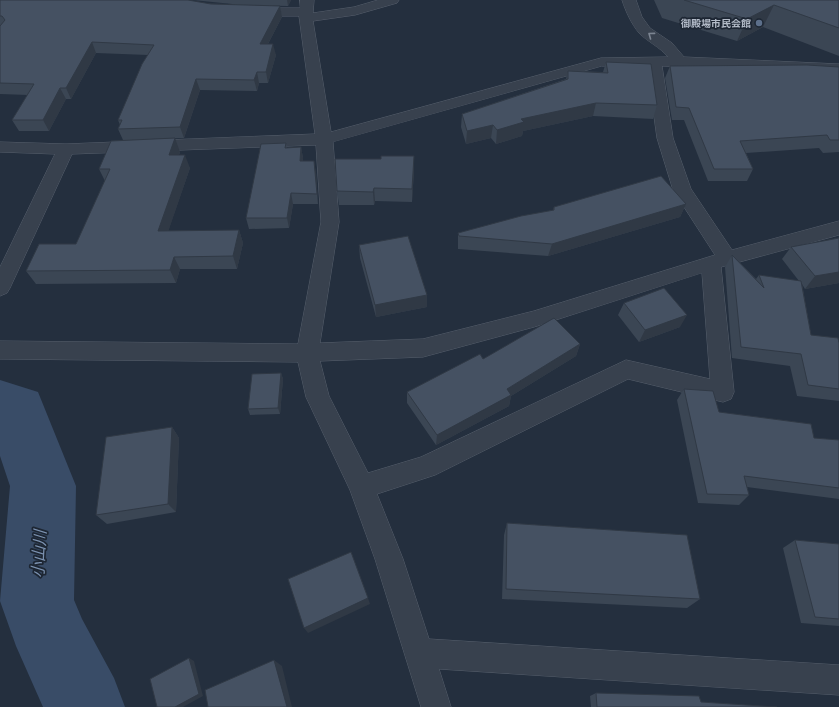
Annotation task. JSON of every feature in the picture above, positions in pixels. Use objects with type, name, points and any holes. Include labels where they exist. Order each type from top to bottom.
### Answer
[{"type":"street","points":[[240,11],[355,11],[392,0]]},
{"type":"street","points":[[629,0],[635,17],[645,31],[667,46],[680,61]]},
{"type":"street","points":[[306,10],[324,139],[330,222],[308,353],[318,396],[362,487],[389,559],[436,707]]},
{"type":"street","points":[[362,487],[426,467],[626,369],[722,392],[719,261],[682,190],[665,138],[654,61]]},
{"type":"street","points":[[0,147],[66,149],[324,139],[601,62],[680,61],[839,68]]},
{"type":"street","points":[[0,288],[66,149]]},
{"type":"street","points":[[0,350],[308,353],[423,348],[534,319],[719,261],[839,228]]},
{"type":"street","points":[[420,653],[839,680]]},
{"type":"building","points":[[0,0],[188,0],[211,4],[280,6],[260,44],[273,44],[266,72],[257,72],[254,80],[196,79],[180,127],[118,129],[122,120],[118,120],[142,64],[154,45],[92,42],[66,88],[60,88],[43,120],[12,120],[34,84],[0,83],[0,26],[5,20],[2,16],[0,16]]},
{"type":"building","points":[[684,0],[839,0],[839,28],[774,5],[747,19]]},
{"type":"building","points":[[606,62],[651,64],[657,105],[596,103],[521,119],[524,122],[497,130],[493,125],[467,131],[462,114],[568,79],[568,71],[608,73]]},
{"type":"building","points":[[807,65],[839,67],[839,140],[830,140],[827,135],[740,141],[753,169],[714,169],[689,108],[676,107],[670,66]]},
{"type":"building","points":[[175,138],[169,155],[185,155],[158,231],[239,230],[233,256],[174,257],[170,270],[26,271],[39,244],[76,244],[110,169],[99,169],[111,141]]},
{"type":"building","points":[[286,143],[285,148],[301,147],[300,161],[314,161],[317,194],[291,193],[287,218],[246,218],[261,144]]},
{"type":"building","points":[[381,156],[414,156],[412,189],[374,188],[373,192],[337,191],[335,159],[381,159]]},
{"type":"building","points":[[661,176],[686,204],[552,244],[459,236],[458,233],[521,216],[554,210],[554,207]]},
{"type":"building","points":[[408,236],[427,295],[375,305],[359,245]]},
{"type":"building","points":[[839,238],[839,272],[815,276],[791,247]]},
{"type":"building","points":[[732,255],[764,288],[759,275],[801,281],[811,335],[838,338],[839,389],[808,385],[801,354],[741,347]]},
{"type":"building","points":[[664,288],[687,315],[645,330],[624,303]]},
{"type":"building","points":[[554,318],[580,344],[507,389],[511,395],[437,435],[407,392],[480,354],[483,359]]},
{"type":"building","points":[[281,373],[278,408],[248,409],[252,374]]},
{"type":"building","points":[[684,389],[713,391],[719,412],[811,424],[814,438],[839,440],[839,488],[744,476],[749,495],[707,494]]},
{"type":"building","points":[[172,427],[168,504],[96,515],[106,437]]},
{"type":"building","points":[[507,523],[687,535],[700,599],[506,589]]},
{"type":"building","points":[[795,540],[839,544],[839,619],[815,617]]},
{"type":"building","points":[[351,552],[368,598],[304,628],[288,579]]},
{"type":"building","points":[[189,658],[199,694],[175,707],[157,707],[150,679]]},
{"type":"building","points":[[274,660],[287,707],[208,707],[205,690]]},
{"type":"building","points":[[596,693],[699,696],[701,702],[777,707],[597,707]]},
{"type":"waterway","name":"小山川","points":[[0,407],[16,411],[43,486],[37,601],[55,646],[85,707]]},
{"type":"place","name":"御殿場市民会館","points":[[759,23]]}]
